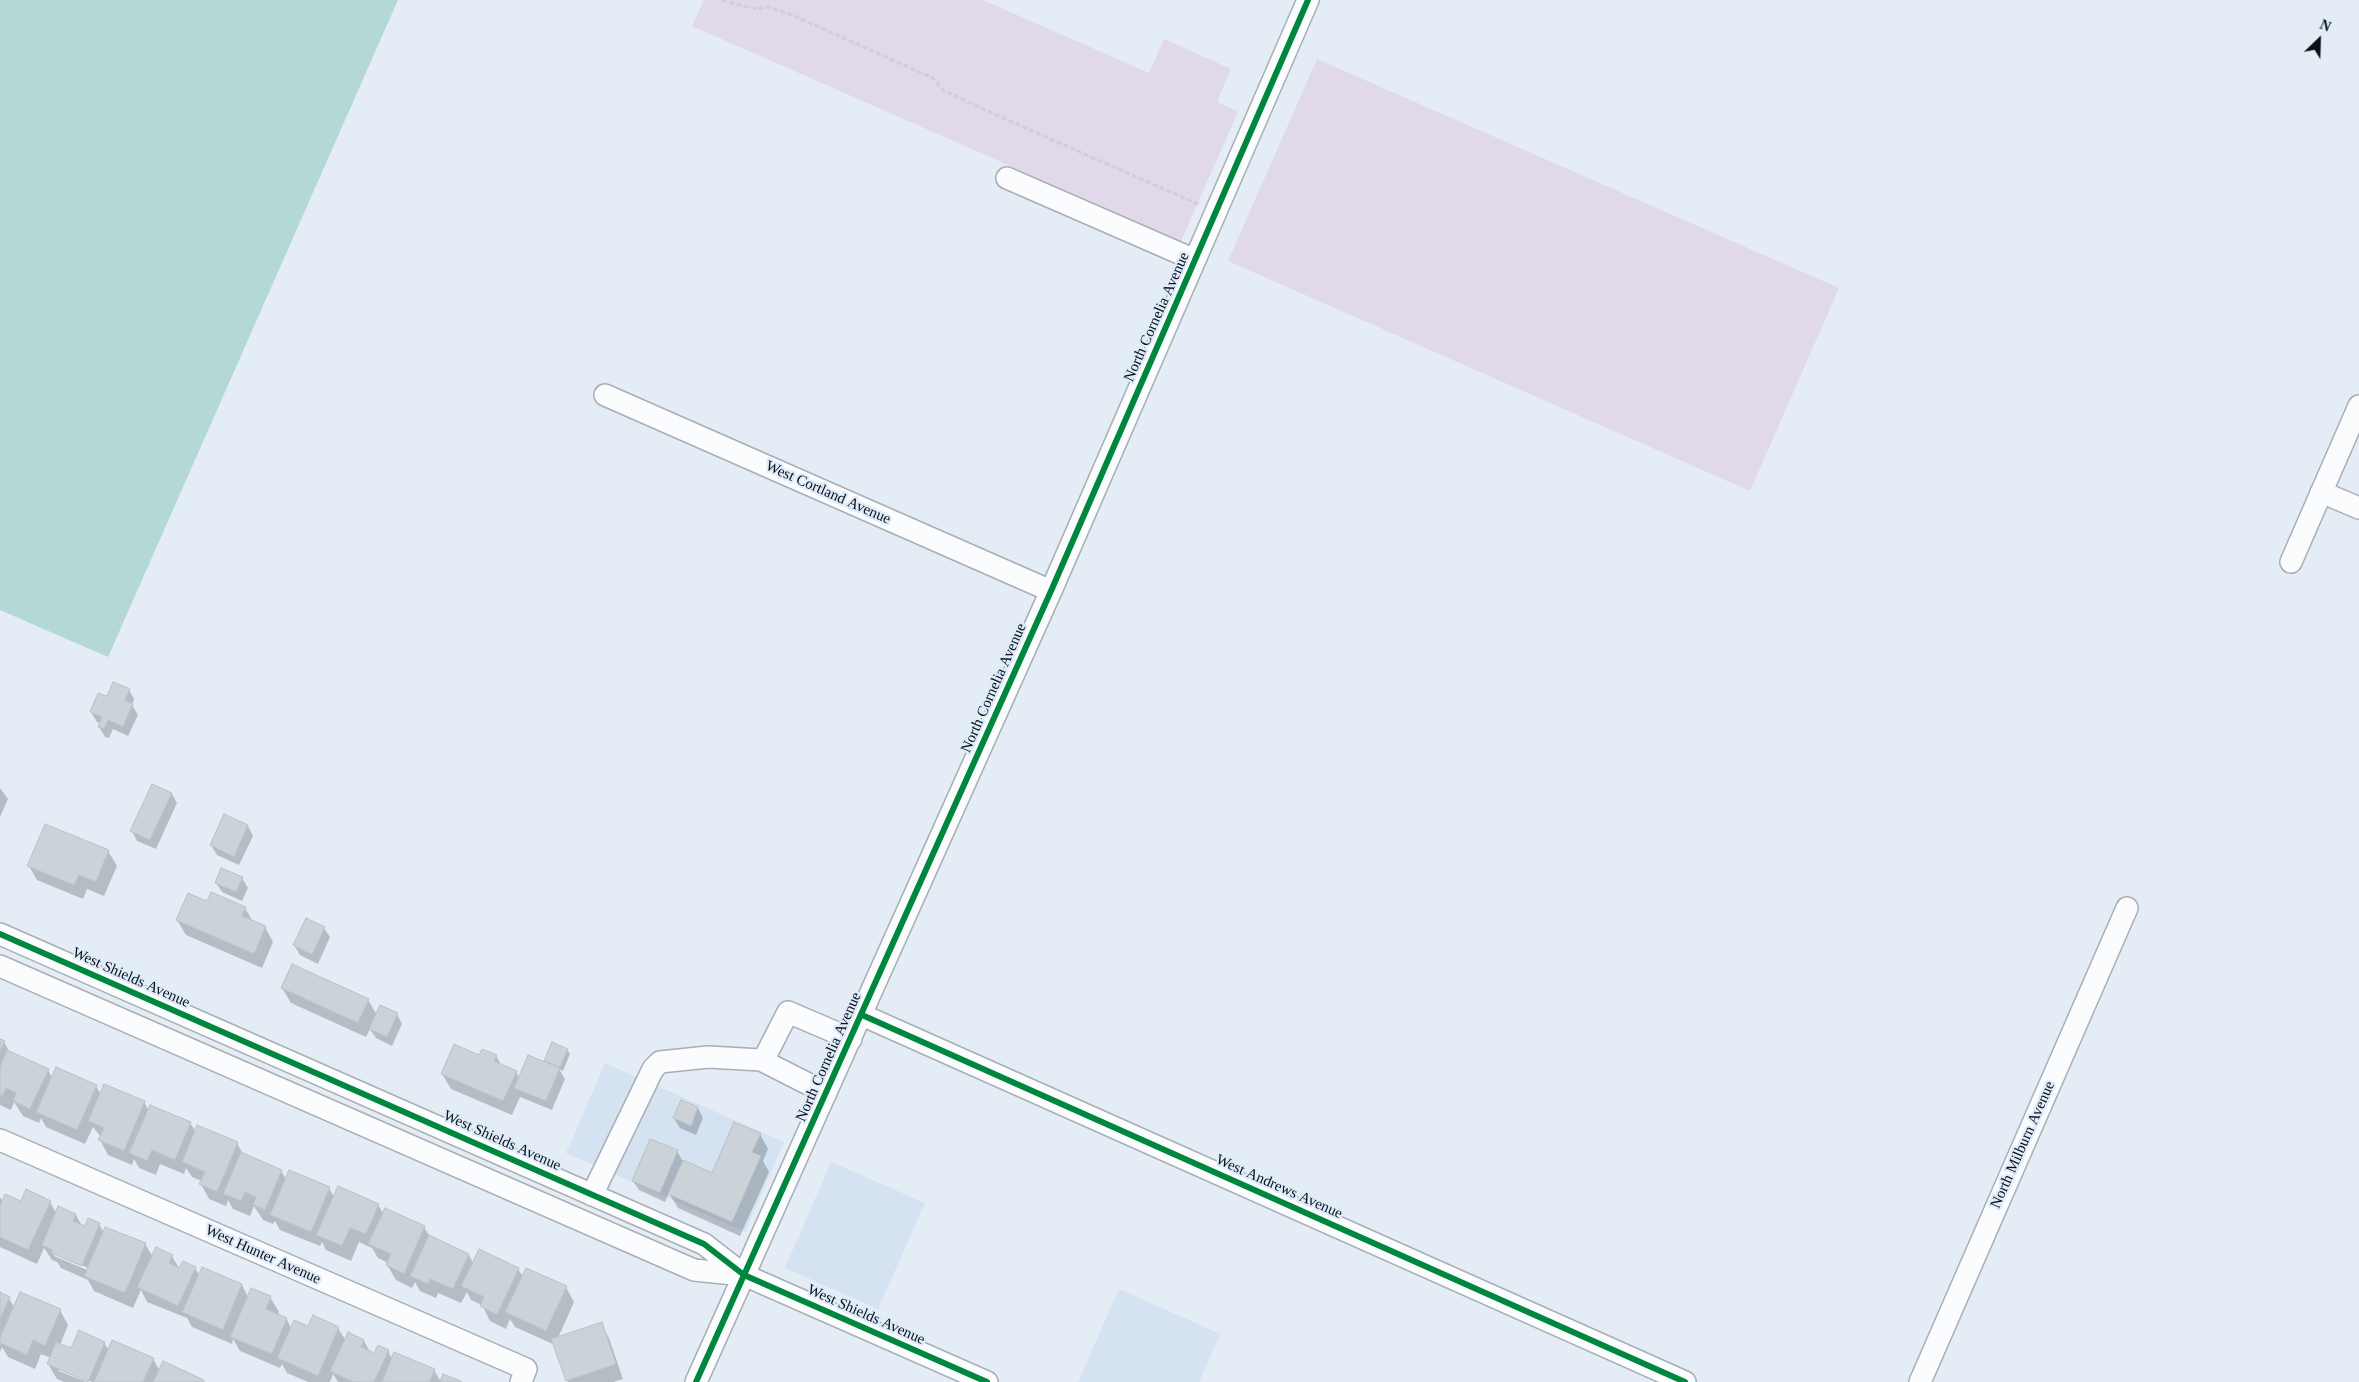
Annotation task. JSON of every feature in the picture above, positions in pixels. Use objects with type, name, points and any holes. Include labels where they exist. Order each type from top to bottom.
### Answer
[{"type":"street","name":"North Cornelia Avenue","points":[[696,1382],[1051,591],[1308,0]]},
{"type":"street","points":[[1007,178],[1195,260]]},
{"type":"street","name":"West Cortland Avenue","points":[[605,395],[1051,591]]},
{"type":"street","points":[[2291,562],[2359,406]]},
{"type":"street","points":[[2321,492],[2359,508]]},
{"type":"street","name":"North Milburn Avenue","points":[[1920,1382],[2127,908]]},
{"type":"street","name":"West Shields Avenue","points":[[0,934],[704,1244],[744,1275],[987,1382]]},
{"type":"street","name":"West Shields Avenue","points":[[0,966],[694,1270],[744,1275]]},
{"type":"street","points":[[761,1060],[766,1055],[788,1012],[851,1039]]},
{"type":"street","name":"West Andrews Avenue","points":[[862,1015],[1685,1382]]},
{"type":"street","points":[[592,1194],[653,1069],[660,1062],[708,1057],[761,1060],[826,1093]]},
{"type":"street","name":"West Hunter Avenue","points":[[0,1140],[523,1376]]},
{"type":"path","points":[[722,0],[756,9],[768,7],[790,14],[933,78],[943,90],[976,106],[1216,212]]},
{"type":"shaded area","points":[[0,0],[398,0],[108,657],[0,610]]},
{"type":"shaded area","points":[[704,0],[983,0],[1149,73],[1164,39],[1231,69],[1217,102],[1238,112],[1181,241],[692,26]]},
{"type":"shaded area","points":[[1317,59],[1839,288],[1750,491],[1228,261]]},
{"type":"shaded area","points":[[605,1063],[784,1142],[745,1232],[566,1153]]},
{"type":"shaded area","points":[[831,1162],[925,1203],[878,1309],[785,1268]]},
{"type":"shaded area","points":[[1119,1289],[1220,1334],[1199,1382],[1078,1382]]},
{"type":"building","points":[[113,682],[130,689],[125,700],[133,704],[123,727],[108,720],[104,729],[98,727],[102,717],[90,712],[98,693],[107,696]]},
{"type":"building","points":[[152,784],[172,793],[150,840],[130,831]]},
{"type":"building","points":[[224,814],[248,825],[234,857],[210,845]]},
{"type":"building","points":[[45,824],[109,850],[96,882],[79,875],[74,885],[27,866]]},
{"type":"building","points":[[221,868],[243,877],[236,892],[215,883]]},
{"type":"building","points":[[211,892],[246,907],[242,916],[266,926],[254,954],[176,920],[188,893],[207,901]]},
{"type":"building","points":[[306,918],[325,927],[312,955],[293,945]]},
{"type":"building","points":[[292,964],[369,999],[358,1023],[281,988]]},
{"type":"building","points":[[380,1005],[398,1013],[387,1037],[369,1029]]},
{"type":"building","points":[[0,1039],[5,1041],[0,1051]]},
{"type":"building","points":[[552,1042],[568,1049],[560,1067],[544,1061]]},
{"type":"building","points":[[454,1044],[479,1055],[482,1049],[497,1055],[494,1061],[517,1071],[503,1101],[441,1074]]},
{"type":"building","points":[[7,1050],[49,1069],[30,1109],[13,1101],[16,1093],[6,1088],[2,1096],[0,1095],[0,1067]]},
{"type":"building","points":[[528,1055],[560,1068],[546,1101],[514,1088]]},
{"type":"building","points":[[56,1067],[97,1085],[77,1130],[36,1112]]},
{"type":"building","points":[[104,1084],[145,1101],[124,1151],[98,1140],[104,1128],[88,1121]]},
{"type":"building","points":[[681,1100],[698,1107],[691,1126],[673,1118]]},
{"type":"building","points":[[150,1105],[191,1122],[175,1160],[152,1150],[147,1161],[129,1153]]},
{"type":"building","points":[[734,1122],[761,1133],[752,1152],[761,1156],[732,1222],[668,1194],[683,1160],[712,1173]]},
{"type":"building","points":[[197,1125],[238,1142],[217,1192],[199,1184],[205,1172],[182,1162]]},
{"type":"building","points":[[650,1139],[678,1150],[660,1193],[632,1181]]},
{"type":"building","points":[[241,1152],[282,1170],[265,1210],[253,1205],[256,1197],[245,1192],[241,1201],[223,1194]]},
{"type":"building","points":[[289,1170],[330,1187],[311,1232],[270,1215]]},
{"type":"building","points":[[338,1186],[379,1204],[366,1234],[350,1228],[342,1246],[316,1235]]},
{"type":"building","points":[[26,1189],[51,1201],[28,1250],[0,1237],[0,1206],[5,1194],[21,1201]]},
{"type":"building","points":[[58,1206],[76,1214],[73,1221],[85,1226],[88,1218],[100,1223],[82,1266],[51,1253],[52,1250],[42,1245]]},
{"type":"building","points":[[385,1208],[425,1226],[404,1274],[386,1265],[391,1254],[368,1244]]},
{"type":"building","points":[[105,1227],[146,1243],[125,1293],[84,1276]]},
{"type":"building","points":[[429,1235],[469,1254],[453,1289],[430,1279],[428,1284],[410,1276]]},
{"type":"building","points":[[156,1247],[173,1255],[169,1263],[179,1268],[183,1261],[196,1267],[178,1306],[137,1287]]},
{"type":"building","points":[[479,1249],[519,1268],[497,1315],[480,1306],[484,1297],[461,1286]]},
{"type":"building","points":[[202,1267],[242,1284],[223,1330],[182,1312]]},
{"type":"building","points":[[526,1268],[567,1286],[546,1331],[505,1312]]},
{"type":"building","points":[[251,1288],[271,1296],[266,1309],[287,1318],[272,1354],[230,1337]]},
{"type":"building","points":[[0,1292],[10,1297],[0,1319]]},
{"type":"building","points":[[20,1292],[61,1309],[45,1346],[33,1340],[27,1355],[0,1343],[0,1337]]},
{"type":"building","points":[[313,1315],[339,1327],[318,1376],[277,1358],[294,1320],[308,1326]]},
{"type":"building","points":[[602,1322],[616,1364],[566,1381],[551,1339]]},
{"type":"building","points":[[79,1330],[105,1342],[88,1382],[47,1364],[56,1342],[71,1348]]},
{"type":"building","points":[[348,1332],[364,1340],[361,1347],[374,1353],[378,1345],[389,1350],[374,1382],[353,1382],[330,1371]]},
{"type":"building","points":[[112,1340],[154,1358],[143,1382],[94,1382]]},
{"type":"building","points":[[394,1352],[435,1369],[430,1382],[382,1382]]},
{"type":"building","points":[[163,1361],[204,1380],[203,1382],[153,1382]]},
{"type":"building","points":[[443,1374],[461,1381],[461,1382],[440,1382]]},
{"type":"cycle path","points":[[696,1382],[1051,591],[1308,0]]},
{"type":"cycle path","points":[[0,934],[704,1244],[744,1275],[987,1382]]},
{"type":"cycle path","points":[[862,1015],[1685,1382]]}]
